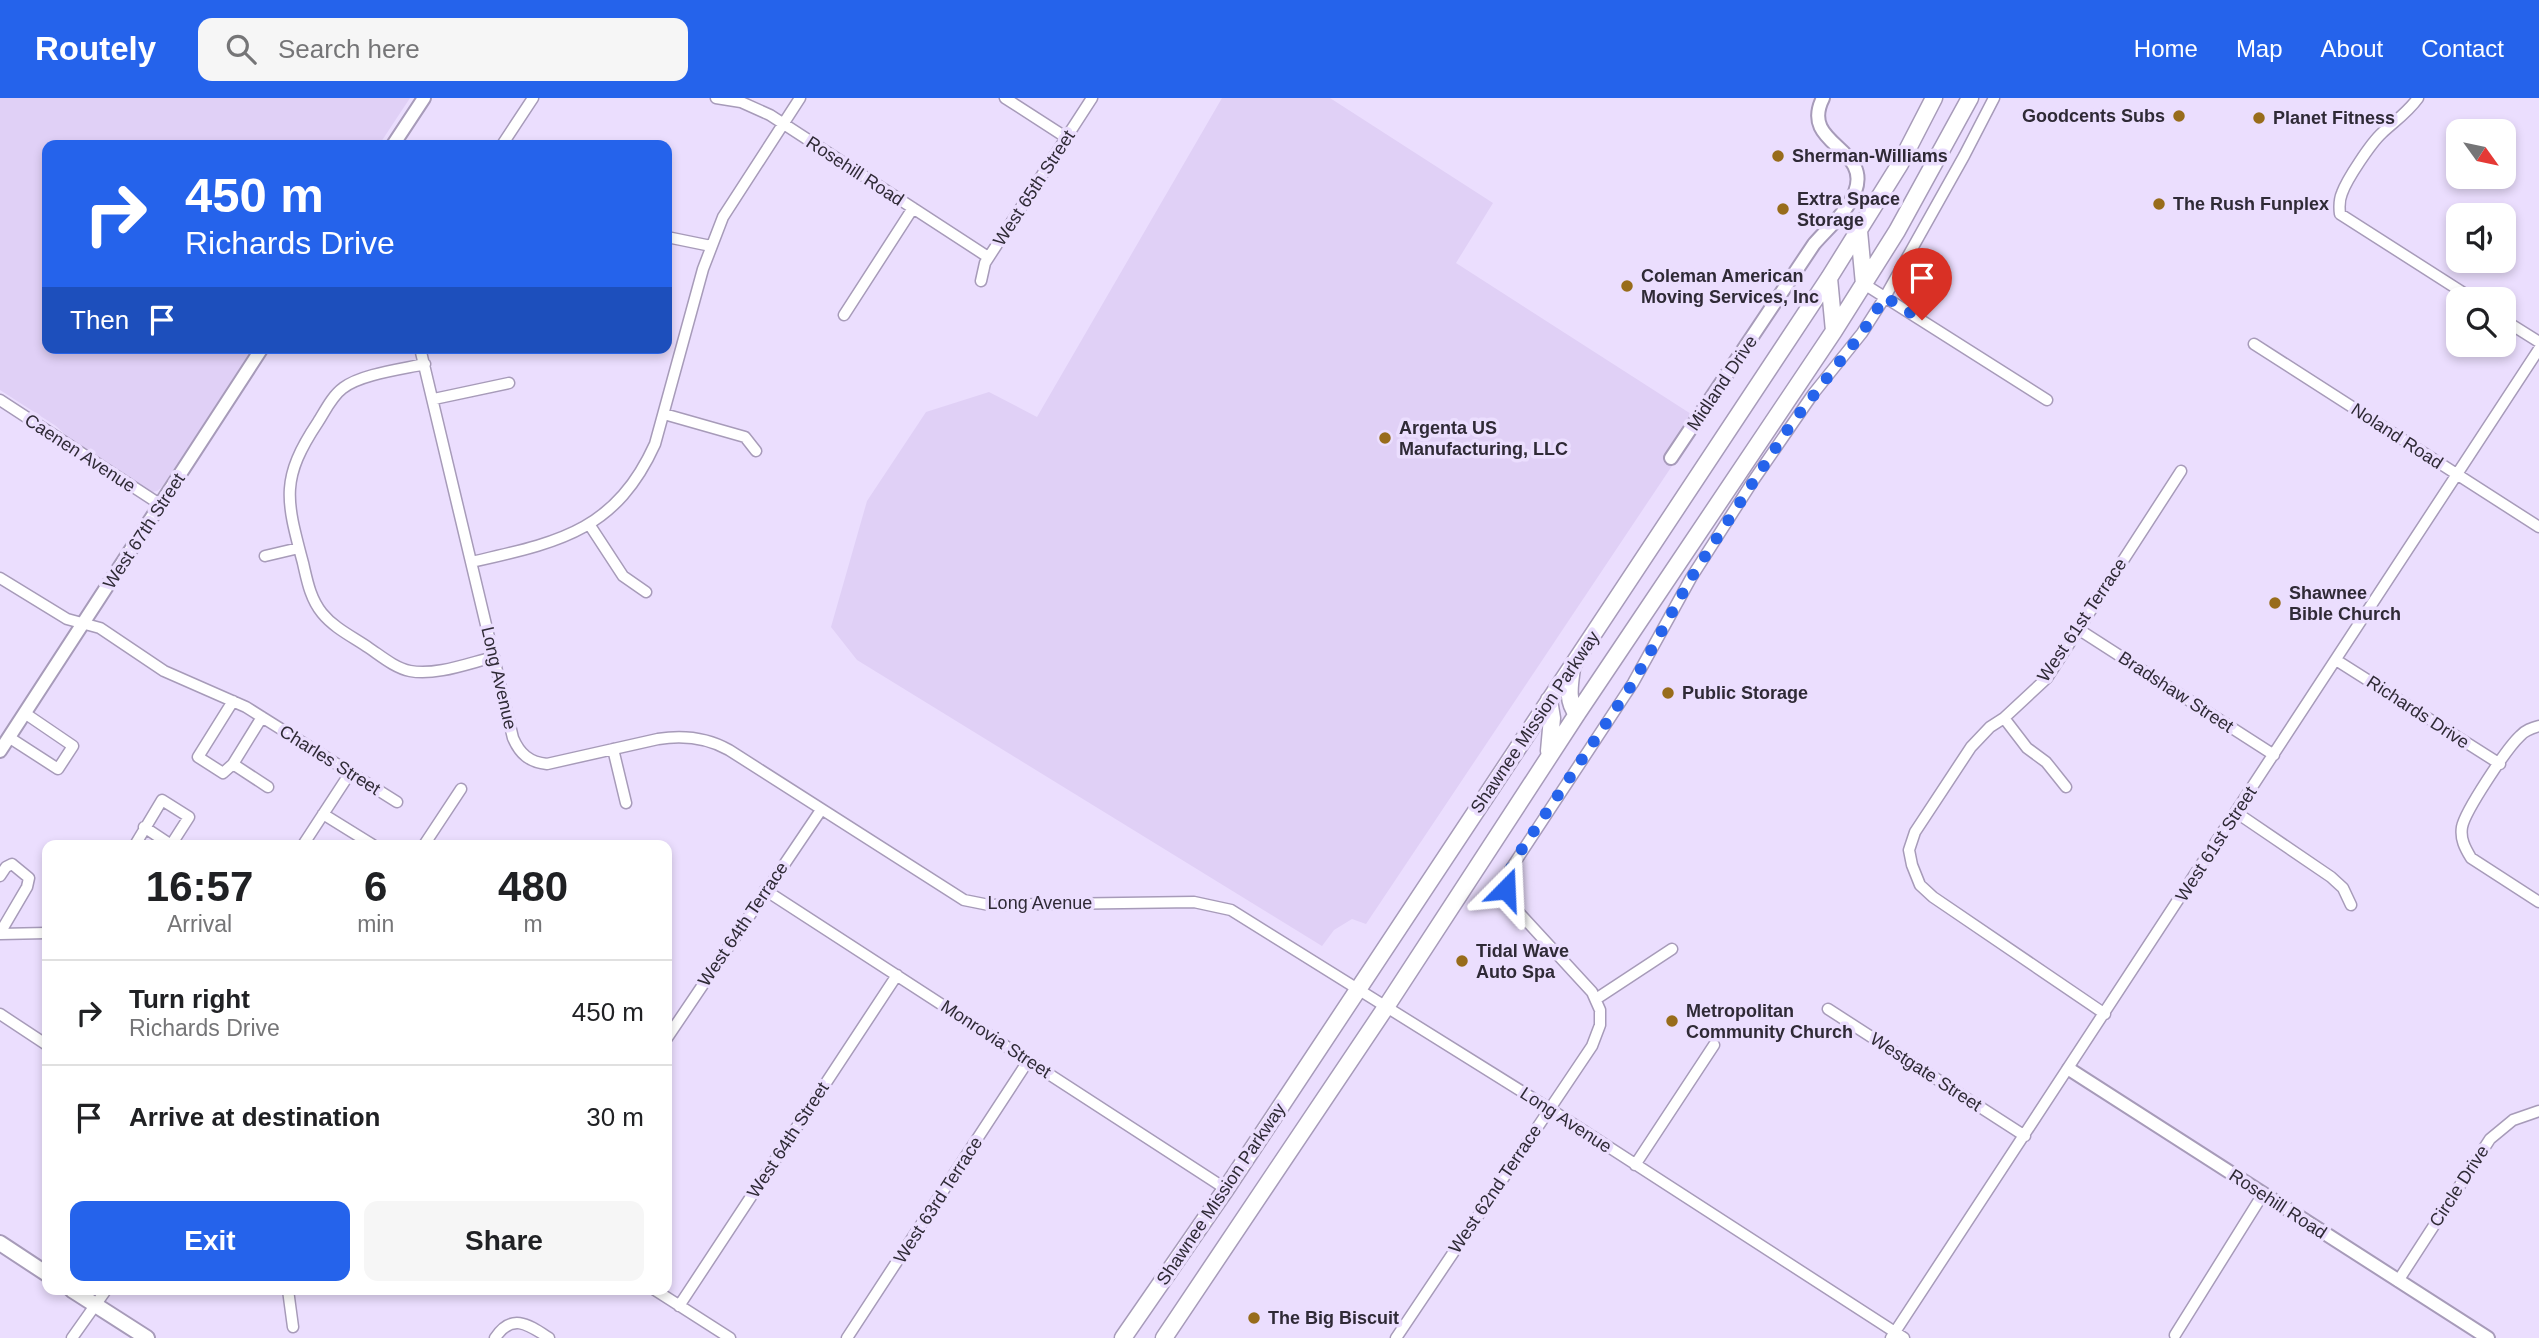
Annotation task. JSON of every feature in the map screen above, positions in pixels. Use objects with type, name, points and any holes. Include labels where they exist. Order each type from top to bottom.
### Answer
[{"type":"highway","name":"Shawnee Mission Parkway","points":[[1123,1338],[1226,1189],[1829,278],[1900,164],[1934,98]]},
{"type":"highway","name":"Shawnee Mission Parkway","points":[[1164,1338],[1834,331],[1922,189],[1970,98]]},
{"type":"highway","points":[[1859,231],[1864,284]]},
{"type":"highway","points":[[1829,278],[1834,331]]},
{"type":"highway","points":[[1572,666],[1570,696],[1573,710],[1577,714]]},
{"type":"highway","points":[[1549,700],[1552,718],[1549,757]]},
{"type":"main road","points":[[0,1243],[42,1270]]},
{"type":"main road","points":[[80,1295],[148,1338]]},
{"type":"street","points":[[396,140],[424,98]]},
{"type":"street","points":[[505,140],[533,98]]},
{"type":"street","name":"Rosehill Road","points":[[716,98],[751,105],[988,257]]},
{"type":"street","points":[[472,562],[559,540],[611,508],[632,486],[655,444],[711,246],[723,217],[800,98]]},
{"type":"street","points":[[1005,98],[1066,138]]},
{"type":"street","name":"West 65th Street","points":[[981,281],[988,257],[1092,98]]},
{"type":"street","name":"Midland Drive","points":[[1671,458],[1814,244],[1842,214],[1855,192],[1855,167],[1848,155],[1829,141],[1821,130],[1818,108],[1823,98]]},
{"type":"street","points":[[1672,949],[1596,999],[1511,904],[1506,889],[1510,870],[1627,693],[1691,578],[1752,484],[1792,423],[1862,333],[1885,297],[1994,98]]},
{"type":"street","points":[[2418,98],[2370,148],[2342,192],[2340,214],[2454,287]]},
{"type":"street","points":[[844,315],[913,208]]},
{"type":"street","points":[[672,238],[711,246]]},
{"type":"street","points":[[1864,284],[2047,400]]},
{"type":"street","points":[[2516,328],[2539,342]]},
{"type":"street","name":"Noland Road","points":[[2254,344],[2539,527]]},
{"type":"street","name":"West 61st Street","points":[[1897,1336],[2539,349]]},
{"type":"street","name":"West 67th Street","points":[[0,751],[258,354]]},
{"type":"street","name":"Long Avenue","points":[[422,354],[513,738],[524,756],[536,763],[547,764],[676,736],[694,737],[720,745],[964,900],[989,905],[1180,902],[1214,905],[1247,918],[1550,1109],[1897,1336]]},
{"type":"street","points":[[425,364],[356,381],[343,388],[334,398],[300,448],[292,467],[290,506],[299,548],[310,591],[321,612],[332,624],[400,667],[422,672],[494,657]]},
{"type":"street","points":[[434,400],[509,383]]},
{"type":"street","name":"Caenen Avenue","points":[[0,400],[161,505]]},
{"type":"street","points":[[664,414],[745,437],[756,452]]},
{"type":"street","name":"West 61st Terrace","points":[[2105,1014],[1933,897],[1920,885],[1909,850],[1915,832],[1971,747],[2047,678],[2181,471]]},
{"type":"street","points":[[589,524],[623,576],[629,583],[646,592]]},
{"type":"street","points":[[265,556],[299,548]]},
{"type":"street","name":"Charles Street","points":[[0,578],[51,611],[83,625],[100,628],[164,671],[233,701],[262,717],[397,802]]},
{"type":"street","name":"Bradshaw Street","points":[[2078,629],[2274,755]]},
{"type":"street","name":"Richards Drive","points":[[2336,660],[2500,764]]},
{"type":"street","points":[[233,701],[198,757],[223,773],[233,764],[268,787]]},
{"type":"street","points":[[10,738],[58,769],[73,746],[26,714]]},
{"type":"street","name":"Charles Street","points":[[233,764],[262,717]]},
{"type":"street","points":[[2004,718],[2027,748],[2046,762],[2066,787]]},
{"type":"street","points":[[2539,726],[2521,734],[2462,825],[2461,837],[2465,848],[2479,864],[2539,902]]},
{"type":"street","points":[[613,749],[626,803]]},
{"type":"street","points":[[306,840],[350,773]]},
{"type":"street","points":[[427,840],[461,789]]},
{"type":"street","points":[[138,840],[162,800],[189,817],[174,840]]},
{"type":"street","name":"West 64th Terrace","points":[[672,1030],[821,810]]},
{"type":"street","points":[[2238,813],[2331,877],[2343,888],[2351,905]]},
{"type":"street","points":[[323,814],[365,840]]},
{"type":"street","points":[[144,827],[164,840]]},
{"type":"street","points":[[0,876],[6,867],[12,864],[29,878],[27,887],[0,934]]},
{"type":"street","name":"Monrovia Street","points":[[765,890],[1226,1189]]},
{"type":"street","points":[[0,934],[42,933]]},
{"type":"street","name":"West 64th Street","points":[[680,1306],[897,975]]},
{"type":"street","name":"West 62nd Terrace","points":[[1396,1338],[1597,1036],[1600,1010],[1596,999]]},
{"type":"street","name":"Westgate Street","points":[[1828,1009],[2025,1136]]},
{"type":"street","points":[[0,1014],[42,1042]]},
{"type":"street","points":[[1635,1165],[1714,1045]]},
{"type":"street","name":"West 63rd Terrace","points":[[848,1338],[1028,1061]]},
{"type":"street","name":"Rosehill Road","points":[[2070,1069],[2488,1338]]},
{"type":"street","name":"Circle Drive","points":[[2398,1281],[2490,1139],[2513,1120],[2539,1111]]},
{"type":"street","points":[[2175,1335],[2263,1195]]},
{"type":"street","points":[[72,1338],[102,1295]]},
{"type":"street","points":[[289,1295],[293,1327]]},
{"type":"street","points":[[663,1295],[730,1338]]},
{"type":"street","points":[[495,1338],[508,1324],[520,1322],[549,1338]]},
{"type":"shaded area","points":[[0,98],[410,98],[382,140],[42,140],[42,354],[249,354],[162,487],[152,492],[74,443],[56,426],[0,390]]},
{"type":"shaded area","points":[[1222,98],[1330,98],[1493,203],[1456,263],[1702,421],[1366,924],[1352,919],[1334,930],[1322,946],[857,660],[831,627],[867,501],[926,412],[989,392],[1037,417]]},
{"type":"place","name":"Goodcents Subs","points":[[2179,116]]},
{"type":"place","name":"Planet Fitness","points":[[2259,118]]},
{"type":"place","name":"Sherman-Williams","points":[[1778,156]]},
{"type":"place","name":"The Rush Funplex","points":[[2159,204]]},
{"type":"place","name":"Extra Space Storage","points":[[1783,209]]},
{"type":"place","name":"Coleman American Moving Services, Inc","points":[[1627,286]]},
{"type":"place","name":"Argenta US Manufacturing, LLC","points":[[1385,438]]},
{"type":"place","name":"Shawnee Bible Church","points":[[2275,603]]},
{"type":"place","name":"Public Storage","points":[[1668,693]]},
{"type":"place","name":"Tidal Wave Auto Spa","points":[[1462,961]]},
{"type":"place","name":"Metropolitan Community Church","points":[[1672,1021]]},
{"type":"place","name":"The Big Biscuit","points":[[1254,1318]]},
{"type":"route","points":[[1506,889],[1510,870],[1522,849],[1602,732],[1633,683],[1691,578],[1813,394],[1862,333],[1885,297],[1922,320]]}]
